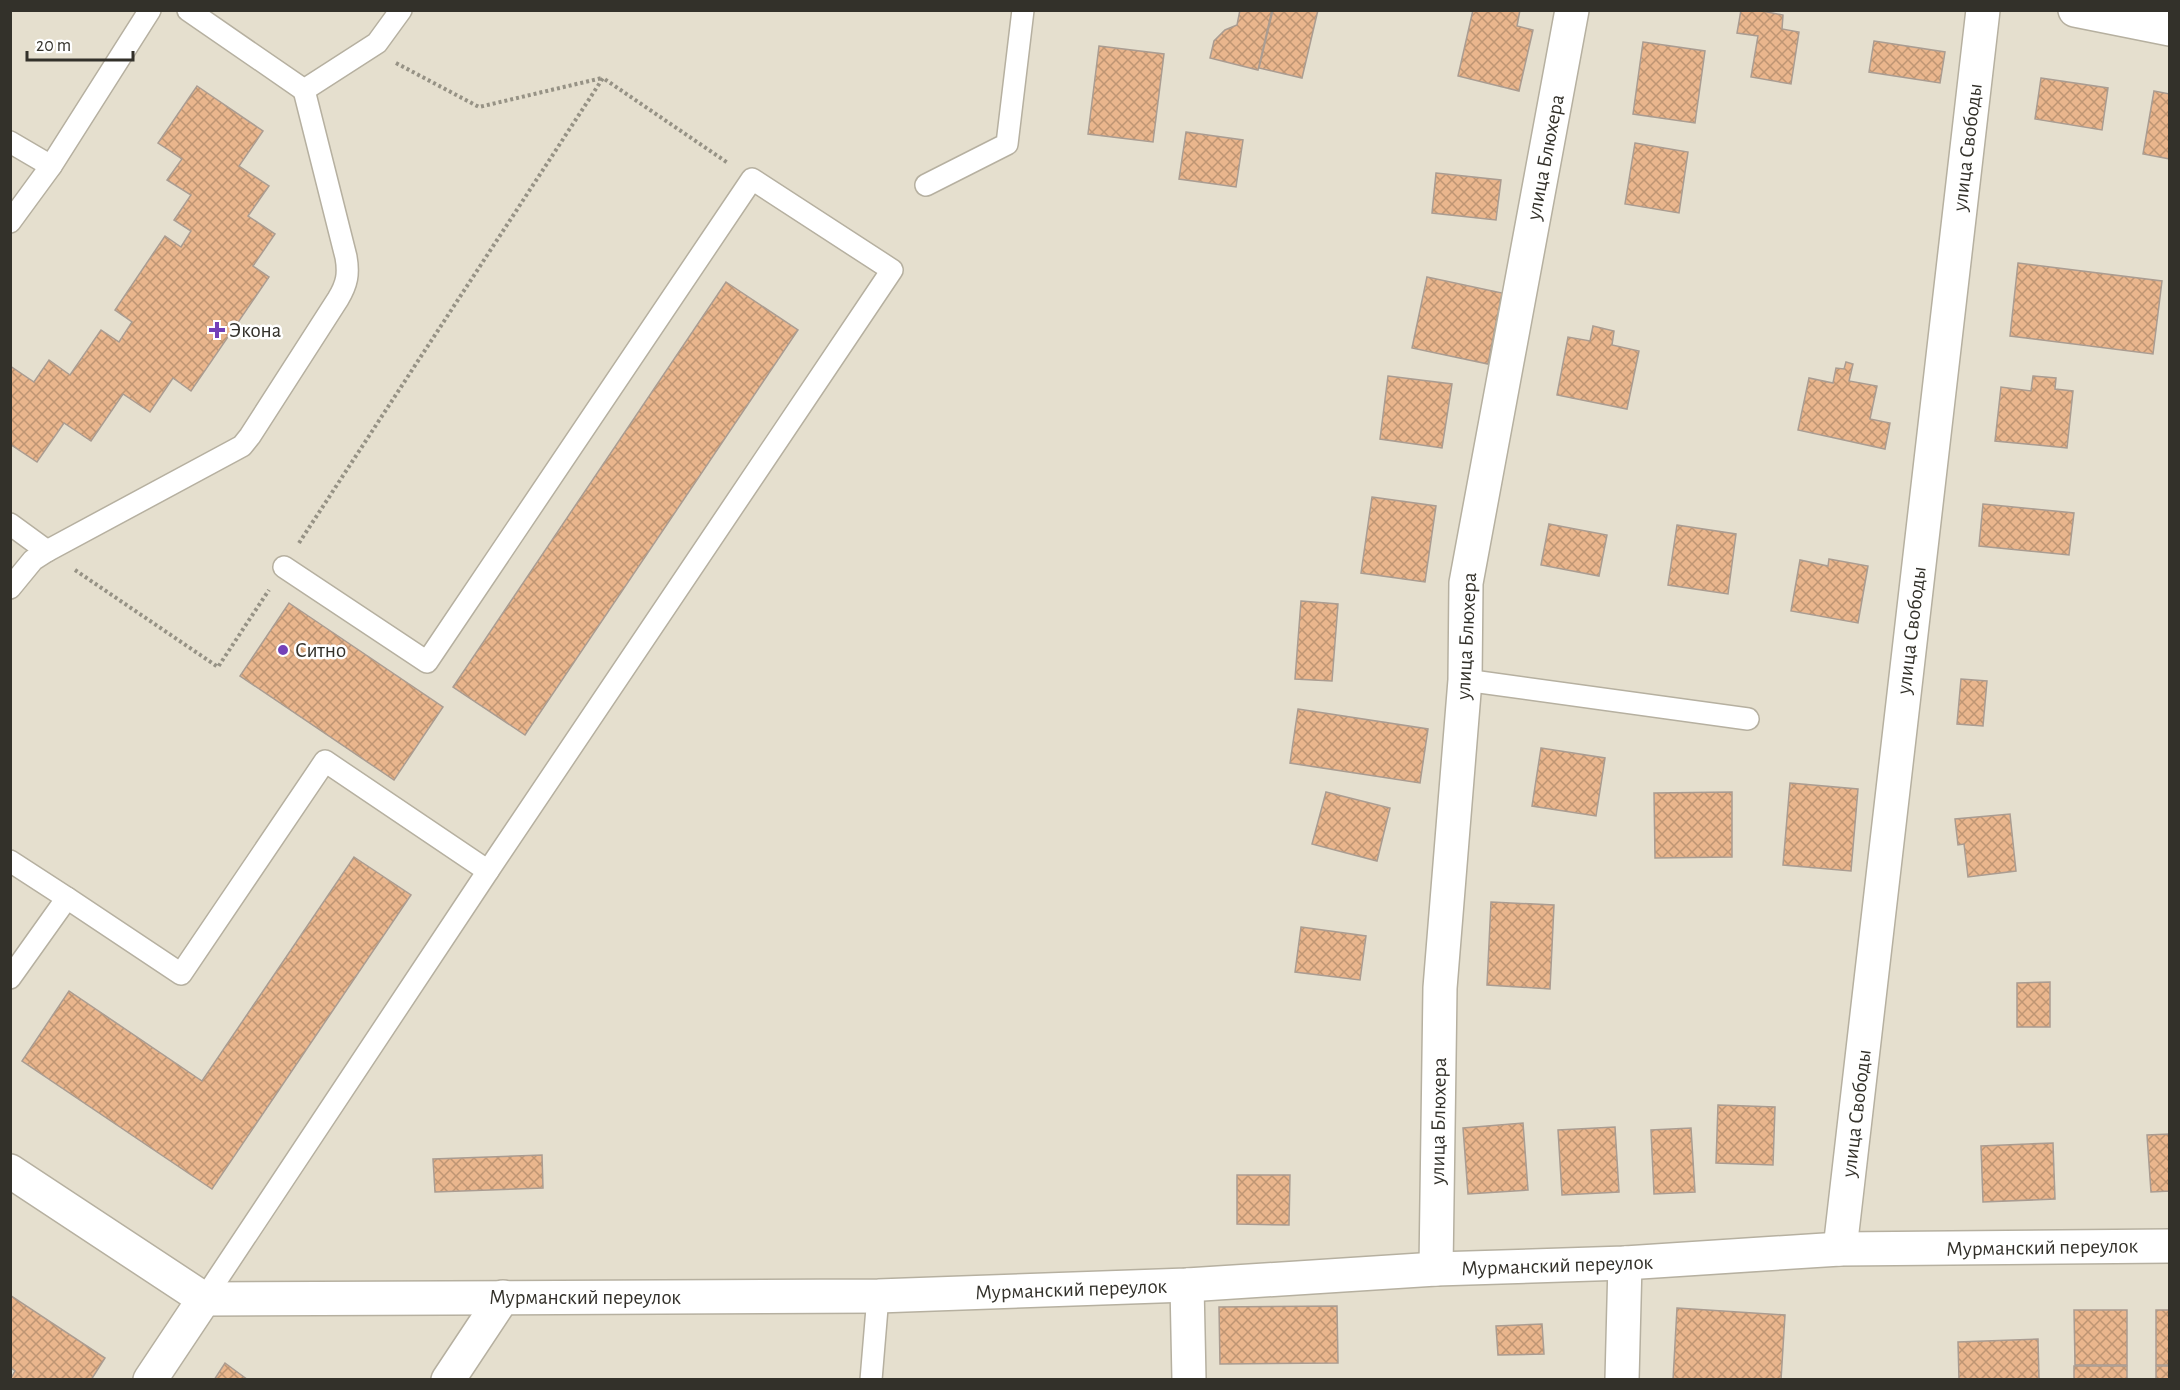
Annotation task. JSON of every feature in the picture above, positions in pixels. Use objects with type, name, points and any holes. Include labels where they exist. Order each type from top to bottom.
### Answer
[{"type":"street","name":"улица Блюхера","points":[[1436,1269],[1440,988],[1465,680],[1466,583],[1572,10]]},
{"type":"street","name":"улица Свободы","points":[[1840,1249],[1983,10]]},
{"type":"street","points":[[2075,10],[2169,28]]},
{"type":"street","points":[[10,1171],[204,1299],[150,1380]]},
{"type":"street","name":"Мурманский переулок","points":[[204,1299],[878,1296],[1188,1286],[1436,1269],[1625,1263],[1840,1249],[2169,1246]]},
{"type":"street","points":[[1622,1380],[1625,1263]]},
{"type":"street","points":[[1188,1286],[1188,1380]]},
{"type":"street","points":[[448,1380],[503,1297]]},
{"type":"lane","points":[[10,222],[51,166],[150,10]]},
{"type":"lane","points":[[10,588],[33,560],[47,550],[242,446],[346,286],[347,264],[304,90],[188,10]]},
{"type":"lane","points":[[304,90],[369,49],[384,34],[401,10]]},
{"type":"lane","points":[[926,185],[1007,144],[1023,10]]},
{"type":"lane","points":[[10,142],[51,166]]},
{"type":"lane","points":[[204,1299],[892,270],[752,179],[426,662],[284,567]]},
{"type":"lane","points":[[10,524],[47,550]]},
{"type":"lane","points":[[1465,680],[1748,719]]},
{"type":"lane","points":[[10,861],[181,974],[325,761],[488,871]]},
{"type":"lane","points":[[10,978],[67,898]]},
{"type":"lane","points":[[871,1380],[878,1296]]},
{"type":"path","points":[[369,49],[479,106],[603,78],[752,179]]},
{"type":"path","points":[[47,550],[218,667],[603,78]]},
{"type":"building","points":[[1240,10],[1272,10],[1258,70],[1210,58],[1214,41],[1225,30],[1237,25]]},
{"type":"building","points":[[1273,10],[1318,10],[1302,78],[1259,68]]},
{"type":"building","points":[[1473,10],[1520,10],[1517,26],[1533,30],[1519,91],[1458,76]]},
{"type":"building","points":[[1741,10],[1757,10],[1783,15],[1782,29],[1799,32],[1791,84],[1751,77],[1758,36],[1737,33]]},
{"type":"building","points":[[1874,41],[1945,52],[1940,83],[1869,72]]},
{"type":"building","points":[[1643,42],[1705,51],[1695,123],[1633,114]]},
{"type":"building","points":[[1099,46],[1164,54],[1153,142],[1088,134]]},
{"type":"building","points":[[2041,78],[2108,88],[2102,130],[2035,119]]},
{"type":"building","points":[[197,86],[263,131],[239,166],[269,186],[248,216],[275,234],[253,266],[269,277],[191,391],[173,378],[150,412],[123,394],[91,441],[64,423],[37,462],[10,444],[10,366],[34,382],[49,360],[70,375],[101,330],[119,342],[132,322],[115,310],[165,236],[181,247],[191,231],[174,220],[191,195],[167,180],[182,159],[158,143]]},
{"type":"building","points":[[2154,91],[2170,94],[2170,159],[2143,154]]},
{"type":"building","points":[[1186,132],[1243,140],[1236,187],[1179,179]]},
{"type":"building","points":[[1635,143],[1688,152],[1679,213],[1625,204]]},
{"type":"building","points":[[1436,173],[1501,180],[1496,220],[1432,213]]},
{"type":"building","points":[[2018,263],[2162,281],[2153,354],[2010,336]]},
{"type":"building","points":[[1427,277],[1502,293],[1488,364],[1412,348]]},
{"type":"building","points":[[726,282],[798,330],[525,735],[453,687]]},
{"type":"building","points":[[1593,326],[1614,331],[1612,345],[1639,351],[1627,409],[1557,395],[1568,337],[1590,341]]},
{"type":"building","points":[[1846,362],[1853,364],[1849,381],[1877,386],[1870,419],[1890,423],[1885,449],[1798,430],[1809,378],[1833,383],[1836,368],[1844,369]]},
{"type":"building","points":[[1388,376],[1452,384],[1442,448],[1380,439]]},
{"type":"building","points":[[2033,376],[2056,378],[2055,389],[2073,391],[2067,448],[1995,441],[2001,387],[2031,391]]},
{"type":"building","points":[[1372,497],[1436,506],[1425,582],[1361,573]]},
{"type":"building","points":[[1983,504],[2074,513],[2069,555],[1979,546]]},
{"type":"building","points":[[1549,524],[1607,535],[1599,576],[1541,565]]},
{"type":"building","points":[[1677,525],[1736,534],[1728,594],[1668,585]]},
{"type":"building","points":[[1829,559],[1868,566],[1858,623],[1791,611],[1800,560],[1828,566]]},
{"type":"building","points":[[1301,601],[1338,604],[1332,681],[1295,679]]},
{"type":"building","points":[[289,603],[443,707],[394,780],[240,676]]},
{"type":"building","points":[[1961,679],[1987,681],[1983,726],[1957,724]]},
{"type":"building","points":[[1298,709],[1428,729],[1420,783],[1290,763]]},
{"type":"building","points":[[1541,748],[1605,758],[1596,816],[1532,806]]},
{"type":"building","points":[[1790,783],[1858,789],[1851,871],[1783,865]]},
{"type":"building","points":[[1326,792],[1390,808],[1377,861],[1312,844]]},
{"type":"building","points":[[1732,792],[1732,857],[1655,858],[1654,793]]},
{"type":"building","points":[[2010,814],[2016,871],[1968,877],[1964,844],[1958,845],[1955,819]]},
{"type":"building","points":[[354,857],[411,895],[212,1189],[22,1061],[69,991],[202,1081]]},
{"type":"building","points":[[1491,902],[1554,905],[1550,989],[1487,985]]},
{"type":"building","points":[[1301,927],[1366,936],[1360,980],[1295,972]]},
{"type":"building","points":[[2050,982],[2050,1027],[2017,1027],[2017,983]]},
{"type":"building","points":[[1718,1105],[1775,1107],[1773,1165],[1716,1163]]},
{"type":"building","points":[[1523,1123],[1528,1190],[1468,1194],[1463,1128]]},
{"type":"building","points":[[1615,1127],[1619,1192],[1562,1195],[1558,1130]]},
{"type":"building","points":[[1691,1128],[1695,1192],[1654,1194],[1651,1130]]},
{"type":"building","points":[[2170,1134],[2170,1191],[2151,1192],[2147,1135]]},
{"type":"building","points":[[2053,1143],[2055,1199],[1983,1202],[1981,1146]]},
{"type":"building","points":[[542,1155],[543,1188],[435,1192],[433,1159]]},
{"type":"building","points":[[1237,1175],[1290,1175],[1289,1225],[1237,1224]]},
{"type":"building","points":[[10,1295],[105,1358],[91,1380],[10,1380],[15,1371],[10,1367]]},
{"type":"building","points":[[1337,1306],[1338,1363],[1220,1364],[1219,1307]]},
{"type":"building","points":[[1677,1308],[1785,1315],[1781,1380],[1673,1380]]},
{"type":"building","points":[[2074,1310],[2127,1310],[2127,1365],[2075,1365]]},
{"type":"building","points":[[2156,1310],[2170,1310],[2170,1365],[2156,1365]]},
{"type":"building","points":[[1542,1324],[1544,1354],[1498,1355],[1496,1326]]},
{"type":"building","points":[[2038,1339],[2039,1380],[1959,1380],[1958,1342]]},
{"type":"building","points":[[225,1363],[248,1380],[214,1380]]},
{"type":"building","points":[[2074,1366],[2127,1366],[2127,1380],[2074,1380]]},
{"type":"building","points":[[2156,1366],[2170,1366],[2170,1380],[2156,1380]]},
{"type":"place","name":"Экона","points":[[217,330]]},
{"type":"place","name":"Ситно","points":[[283,650]]}]
